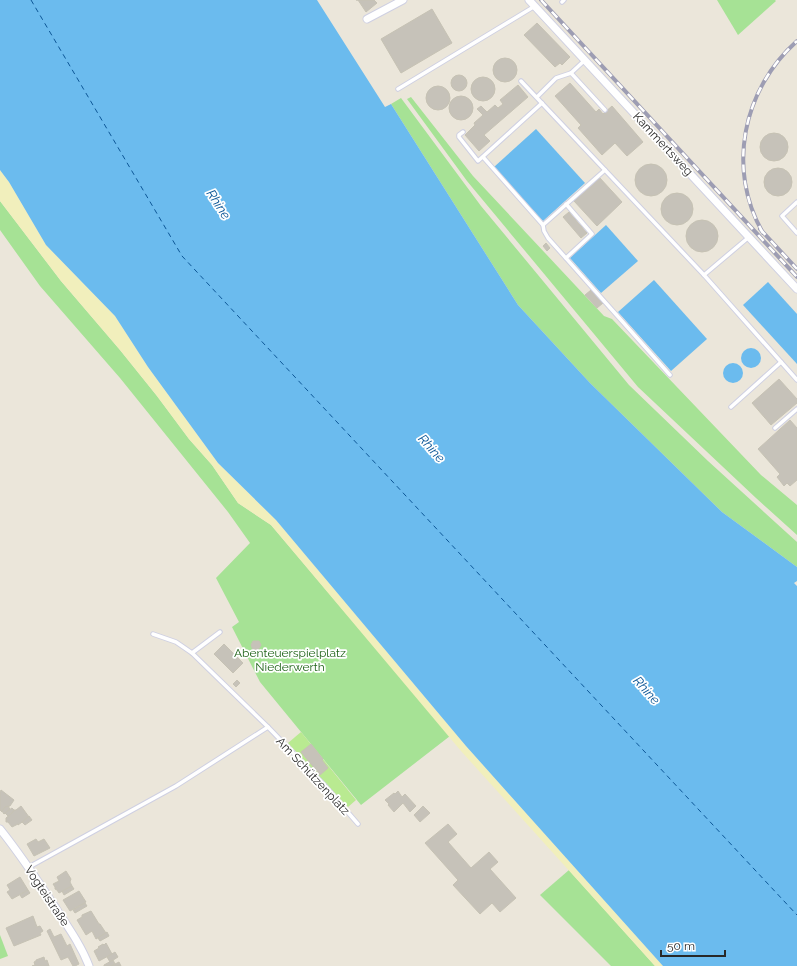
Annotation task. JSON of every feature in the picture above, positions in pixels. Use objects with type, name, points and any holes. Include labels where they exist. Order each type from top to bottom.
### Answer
[{"type":"street","points":[[367,19],[403,0]]},
{"type":"street","name":"Kammertsweg","points":[[529,0],[797,289]]},
{"type":"street","name":"Vogteistraße","points":[[0,829],[29,867],[80,945],[90,966]]},
{"type":"lane","points":[[398,89],[535,6]]},
{"type":"lane","points":[[537,97],[556,78],[571,73],[585,60]]},
{"type":"lane","points":[[571,73],[605,110]]},
{"type":"lane","points":[[521,80],[704,275],[797,380]]},
{"type":"lane","points":[[463,132],[459,135],[459,137],[478,161],[542,103]]},
{"type":"lane","points":[[483,156],[543,225],[544,231],[548,238],[670,374]]},
{"type":"lane","points":[[543,225],[605,170]]},
{"type":"lane","points":[[797,202],[782,216],[797,233]]},
{"type":"lane","points":[[566,204],[592,234],[566,258]]},
{"type":"lane","points":[[704,275],[748,236]]},
{"type":"lane","points":[[730,407],[781,362]]},
{"type":"lane","points":[[775,428],[797,409]]},
{"type":"lane","points":[[192,653],[220,632]]},
{"type":"lane","name":"Am Schützenplatz","points":[[153,634],[176,642],[192,653],[326,787],[358,824]]},
{"type":"lane","points":[[29,867],[176,786],[268,728]]},
{"type":"green space","points":[[717,0],[775,0],[776,1],[738,35]]},
{"type":"green space","points":[[411,97],[473,176],[604,316],[612,319],[761,475],[797,505],[797,535],[638,387],[467,181],[407,99]]},
{"type":"green space","points":[[401,98],[481,206],[629,385],[708,461],[797,542],[797,567],[722,512],[590,383],[518,305],[391,104]]},
{"type":"green space","name":"Abenteuerspielplatz Niederwerth","points":[[0,201],[61,281],[120,350],[189,439],[212,465],[238,503],[271,525],[450,736],[361,805],[260,682],[232,627],[239,622],[216,578],[250,543],[228,512],[120,378],[40,286],[0,230]]},
{"type":"green space","points":[[301,732],[356,800],[348,807],[288,743]]},
{"type":"green space","points":[[569,870],[655,966],[611,966],[540,895]]},
{"type":"green space","points":[[0,935],[8,956],[0,959]]},
{"type":"sand","points":[[0,170],[9,182],[46,245],[115,316],[148,367],[218,463],[276,520],[466,746],[663,966],[655,966],[461,751],[271,525],[238,503],[212,465],[189,439],[120,350],[61,281],[0,201]]},
{"type":"water","name":"Rhine","points":[[0,0],[317,0],[385,107],[391,104],[518,305],[590,383],[722,512],[797,567],[797,581],[794,583],[797,586],[797,966],[663,966],[466,746],[276,520],[218,463],[148,367],[115,316],[46,245],[9,182],[0,170]]},
{"type":"water","points":[[536,129],[585,183],[543,221],[494,167]]},
{"type":"water","points":[[606,225],[638,261],[601,293],[570,258]]},
{"type":"water","points":[[654,280],[707,339],[671,371],[618,312]]},
{"type":"water","points":[[768,282],[797,314],[797,364],[743,305]]},
{"type":"water","points":[[751,348],[758,351],[761,358],[758,365],[751,368],[744,365],[741,358],[744,351]]},
{"type":"water","points":[[733,363],[740,366],[743,373],[740,380],[733,383],[726,380],[723,373],[726,366]]},
{"type":"building","points":[[358,0],[374,0],[377,3],[366,12]]},
{"type":"building","points":[[432,9],[452,43],[401,73],[381,39]]},
{"type":"building","points":[[537,23],[570,57],[562,65],[560,63],[555,67],[524,35]]},
{"type":"building","points":[[505,58],[513,62],[517,70],[513,78],[505,82],[497,78],[493,70],[497,62]]},
{"type":"building","points":[[459,75],[465,77],[467,83],[465,89],[459,91],[453,89],[451,83],[453,77]]},
{"type":"building","points":[[483,77],[491,81],[495,89],[491,97],[483,101],[475,97],[471,89],[475,81]]},
{"type":"building","points":[[570,83],[596,112],[599,109],[603,114],[612,106],[643,142],[627,156],[615,143],[602,155],[578,128],[581,125],[555,96]]},
{"type":"building","points":[[518,85],[528,97],[484,135],[490,141],[479,151],[465,135],[475,125],[474,123],[483,115],[477,109],[481,106],[487,112],[495,105],[498,108],[503,104],[500,100]]},
{"type":"building","points":[[438,86],[446,90],[450,98],[446,106],[438,110],[430,106],[426,98],[430,90]]},
{"type":"building","points":[[461,96],[469,100],[473,108],[469,116],[461,120],[453,116],[449,108],[453,100]]},
{"type":"building","points":[[774,133],[784,137],[788,147],[784,157],[774,161],[764,157],[760,147],[764,137]]},
{"type":"building","points":[[651,164],[660,167],[664,171],[667,180],[664,189],[660,193],[651,196],[642,193],[638,189],[635,180],[638,171],[642,167]]},
{"type":"building","points":[[778,168],[788,172],[792,182],[788,192],[778,196],[768,192],[764,182],[768,172]]},
{"type":"building","points":[[599,177],[622,202],[597,226],[574,201]]},
{"type":"building","points":[[677,193],[686,196],[690,200],[693,209],[690,218],[686,222],[677,225],[668,222],[664,218],[661,209],[664,200],[668,196]]},
{"type":"building","points":[[569,212],[587,233],[581,238],[563,217]]},
{"type":"building","points":[[702,220],[708,221],[715,227],[718,236],[717,242],[711,249],[702,252],[696,251],[689,245],[686,236],[687,230],[693,223]]},
{"type":"building","points":[[546,243],[550,248],[547,251],[543,246]]},
{"type":"building","points":[[591,290],[603,303],[597,308],[585,295]]},
{"type":"building","points":[[779,379],[797,399],[797,403],[771,425],[752,403]]},
{"type":"building","points":[[790,420],[797,428],[797,480],[790,486],[787,483],[784,486],[777,477],[780,474],[758,449]]},
{"type":"building","points":[[253,641],[259,641],[261,645],[258,650],[253,650],[251,645]]},
{"type":"building","points":[[224,644],[243,663],[233,673],[214,654]]},
{"type":"building","points":[[237,680],[240,683],[236,687],[233,684]]},
{"type":"building","points":[[311,744],[328,768],[320,775],[301,752]]},
{"type":"building","points":[[1,790],[14,800],[10,806],[5,807],[2,812],[0,810]]},
{"type":"building","points":[[398,791],[402,797],[405,794],[416,806],[410,812],[403,803],[394,812],[385,800]]},
{"type":"building","points":[[8,806],[10,809],[4,814],[2,811]]},
{"type":"building","points":[[21,806],[29,817],[18,825],[12,827],[8,822],[6,822],[6,818],[13,812],[13,810],[16,810]]},
{"type":"building","points":[[423,806],[430,813],[420,822],[414,815]]},
{"type":"building","points":[[12,808],[14,810],[13,812],[8,816],[5,813]]},
{"type":"building","points":[[29,816],[32,820],[25,825],[22,822]]},
{"type":"building","points":[[448,824],[457,834],[448,842],[471,868],[489,852],[498,862],[490,869],[516,898],[500,912],[492,903],[480,914],[453,885],[458,880],[425,843]]},
{"type":"building","points":[[36,839],[38,842],[44,839],[50,848],[34,856],[27,844]]},
{"type":"building","points":[[66,871],[71,879],[70,882],[72,886],[59,893],[53,884],[59,881],[57,877]]},
{"type":"building","points":[[20,877],[28,890],[12,899],[7,892],[10,890],[7,885]]},
{"type":"building","points":[[72,886],[74,889],[64,895],[62,891]]},
{"type":"building","points":[[28,890],[30,893],[22,898],[20,895]]},
{"type":"building","points":[[79,891],[86,902],[70,911],[63,900]]},
{"type":"building","points":[[85,903],[87,906],[75,913],[73,910]]},
{"type":"building","points":[[91,911],[106,933],[96,939],[92,931],[86,935],[77,920],[82,917],[82,915]]},
{"type":"building","points":[[33,916],[37,927],[40,926],[43,931],[40,933],[41,935],[14,946],[6,928]]},
{"type":"building","points":[[50,929],[54,937],[61,934],[67,946],[70,944],[79,964],[73,966],[68,957],[61,960],[47,931]]},
{"type":"building","points":[[107,932],[109,936],[100,941],[98,938]]},
{"type":"building","points":[[106,943],[112,954],[99,961],[94,951]]},
{"type":"building","points":[[115,952],[118,957],[110,962],[107,957]]},
{"type":"building","points":[[44,957],[49,966],[32,966],[35,965],[34,962],[36,960]]},
{"type":"building","points":[[113,960],[115,964],[111,966],[104,966],[104,965]]},
{"type":"building","points":[[119,962],[121,966],[111,966]]},
{"type":"ferry route","points":[[31,0],[182,256],[797,915]]},
{"type":"railway","points":[[541,0],[797,277]]},
{"type":"railway","points":[[763,233],[752,208],[745,183],[743,157],[746,131],[753,106],[764,82],[779,60],[797,41]]},
{"type":"railway","points":[[760,229],[797,269]]}]
